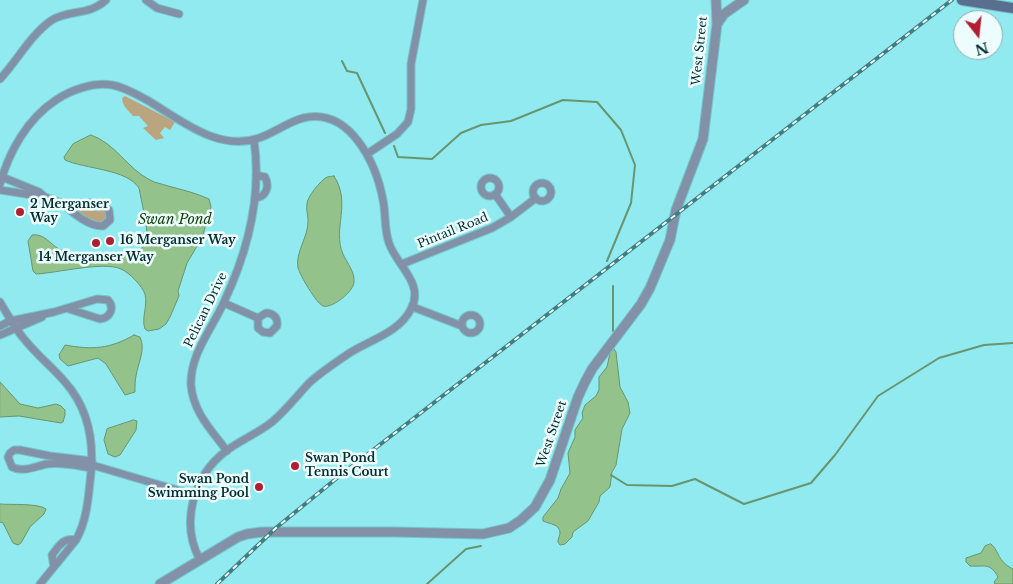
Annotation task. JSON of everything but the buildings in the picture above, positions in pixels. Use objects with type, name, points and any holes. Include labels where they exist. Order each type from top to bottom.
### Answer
[{"type":"main road","points":[[962,0],[1013,8]]},
{"type":"street","points":[[0,79],[47,24],[62,16],[93,9],[106,0]]},
{"type":"street","points":[[146,0],[156,8],[179,14]]},
{"type":"street","points":[[366,154],[397,134],[408,122],[411,109],[411,64],[423,0]]},
{"type":"street","name":"West Street","points":[[160,584],[238,537],[257,532],[483,534],[509,528],[529,513],[542,497],[550,480],[578,397],[585,382],[592,369],[641,304],[650,288],[670,240],[676,210],[703,139],[717,24],[716,0]]},
{"type":"street","points":[[717,24],[724,14],[744,0]]},
{"type":"street","points":[[45,197],[38,192],[1,181],[20,138],[35,118],[61,97],[90,86],[112,85],[135,93],[211,137],[225,141],[254,140],[304,118],[327,118],[338,122],[348,129],[366,154],[380,184],[384,200],[388,242],[412,281],[413,307],[396,327],[364,344],[329,367],[269,424],[227,451],[209,469],[194,495],[190,524],[195,550],[200,560]]},
{"type":"street","name":"Pelican Drive","points":[[227,451],[200,414],[195,403],[191,386],[192,372],[195,359],[224,303],[248,238],[255,198],[254,140]]},
{"type":"street","points":[[255,198],[262,196],[268,186],[265,177],[256,174]]},
{"type":"street","points":[[0,190],[45,197],[64,204],[99,204],[109,210],[110,220],[103,226],[96,226],[78,216],[64,204]]},
{"type":"street","points":[[495,194],[511,217]]},
{"type":"street","name":"Pintail Road","points":[[402,264],[478,235],[511,217],[536,198]]},
{"type":"street","points":[[0,326],[10,321],[104,299],[111,304],[109,316],[105,319],[68,308]]},
{"type":"street","points":[[0,302],[10,321],[25,341],[63,380],[80,404],[89,429],[92,465],[84,520],[76,540],[40,584]]},
{"type":"street","points":[[224,303],[258,318]]},
{"type":"street","points":[[413,307],[462,326]]},
{"type":"street","points":[[0,334],[54,312]]},
{"type":"street","points":[[50,460],[16,469],[12,467],[8,457],[14,450],[50,460],[92,465],[194,495]]},
{"type":"shaded area","points":[[125,96],[175,122],[170,130],[165,127],[160,133],[164,138],[156,140],[143,128],[148,126],[139,116],[133,116],[126,108],[122,98]]},
{"type":"shaded area","points":[[78,204],[77,208],[98,211],[101,207],[107,212],[108,221],[100,224],[83,217],[69,205]]},
{"type":"water","name":"Swan Pond","points":[[91,135],[107,144],[150,180],[209,199],[211,207],[202,238],[187,263],[178,291],[179,296],[170,317],[166,324],[159,329],[148,331],[145,329],[145,294],[135,280],[121,269],[104,266],[36,274],[33,271],[28,241],[32,235],[43,237],[59,249],[94,257],[122,256],[134,253],[143,247],[147,238],[139,188],[133,182],[116,173],[65,160],[64,157],[73,144]]},
{"type":"water","points":[[334,176],[339,186],[342,206],[340,244],[352,271],[354,282],[350,290],[337,302],[332,305],[323,306],[316,300],[298,268],[298,256],[308,226],[307,208],[311,193],[327,177]]},
{"type":"water","points":[[134,335],[140,337],[142,342],[135,392],[125,395],[106,364],[98,358],[68,366],[60,359],[59,355],[65,345],[84,348],[109,346]]},
{"type":"water","points":[[614,349],[616,352],[620,387],[628,402],[630,413],[622,429],[610,487],[600,496],[599,502],[588,521],[573,532],[572,537],[565,544],[560,545],[558,542],[559,528],[543,521],[543,517],[558,498],[570,473],[568,453],[575,437],[575,430],[583,418],[582,413],[585,405],[596,396],[599,390],[599,377],[607,367],[610,353]]},
{"type":"water","points":[[0,382],[20,404],[38,408],[56,404],[61,406],[65,410],[63,422],[19,416],[0,417]]},
{"type":"water","points":[[134,420],[137,421],[136,430],[120,455],[115,457],[108,454],[104,440],[107,429]]},
{"type":"water","points":[[0,504],[31,505],[46,509],[44,514],[30,527],[18,545],[13,543],[3,523],[0,522]]},
{"type":"water","points":[[991,544],[1001,560],[1013,569],[1013,584],[995,584],[994,582],[998,577],[992,569],[986,566],[970,566],[966,562],[966,558],[981,553],[985,546]]},
{"type":"waterway","points":[[342,61],[347,71],[357,73],[385,133]]},
{"type":"waterway","points":[[394,146],[398,157],[432,159],[461,133],[481,125],[511,121],[563,100],[597,102],[621,130],[635,165],[631,203],[607,261]]},
{"type":"waterway","points":[[613,286],[613,331]]},
{"type":"waterway","points":[[611,475],[627,485],[672,486],[695,479],[744,504],[811,483],[835,455],[878,396],[939,358],[984,345],[1013,343]]},
{"type":"waterway","points":[[427,584],[466,549],[481,546]]},
{"type":"railway","points":[[217,584],[277,527],[337,478],[952,0]]},
{"type":"place","name":"2 Merganser Way","points":[[20,212]]},
{"type":"place","name":"16 Merganser Way","points":[[110,241]]},
{"type":"place","name":"14 Merganser Way","points":[[96,243]]},
{"type":"place","name":"Swan Pond Tennis Court","points":[[295,466]]},
{"type":"place","name":"Swan Pond Swimming Pool","points":[[259,487]]}]
